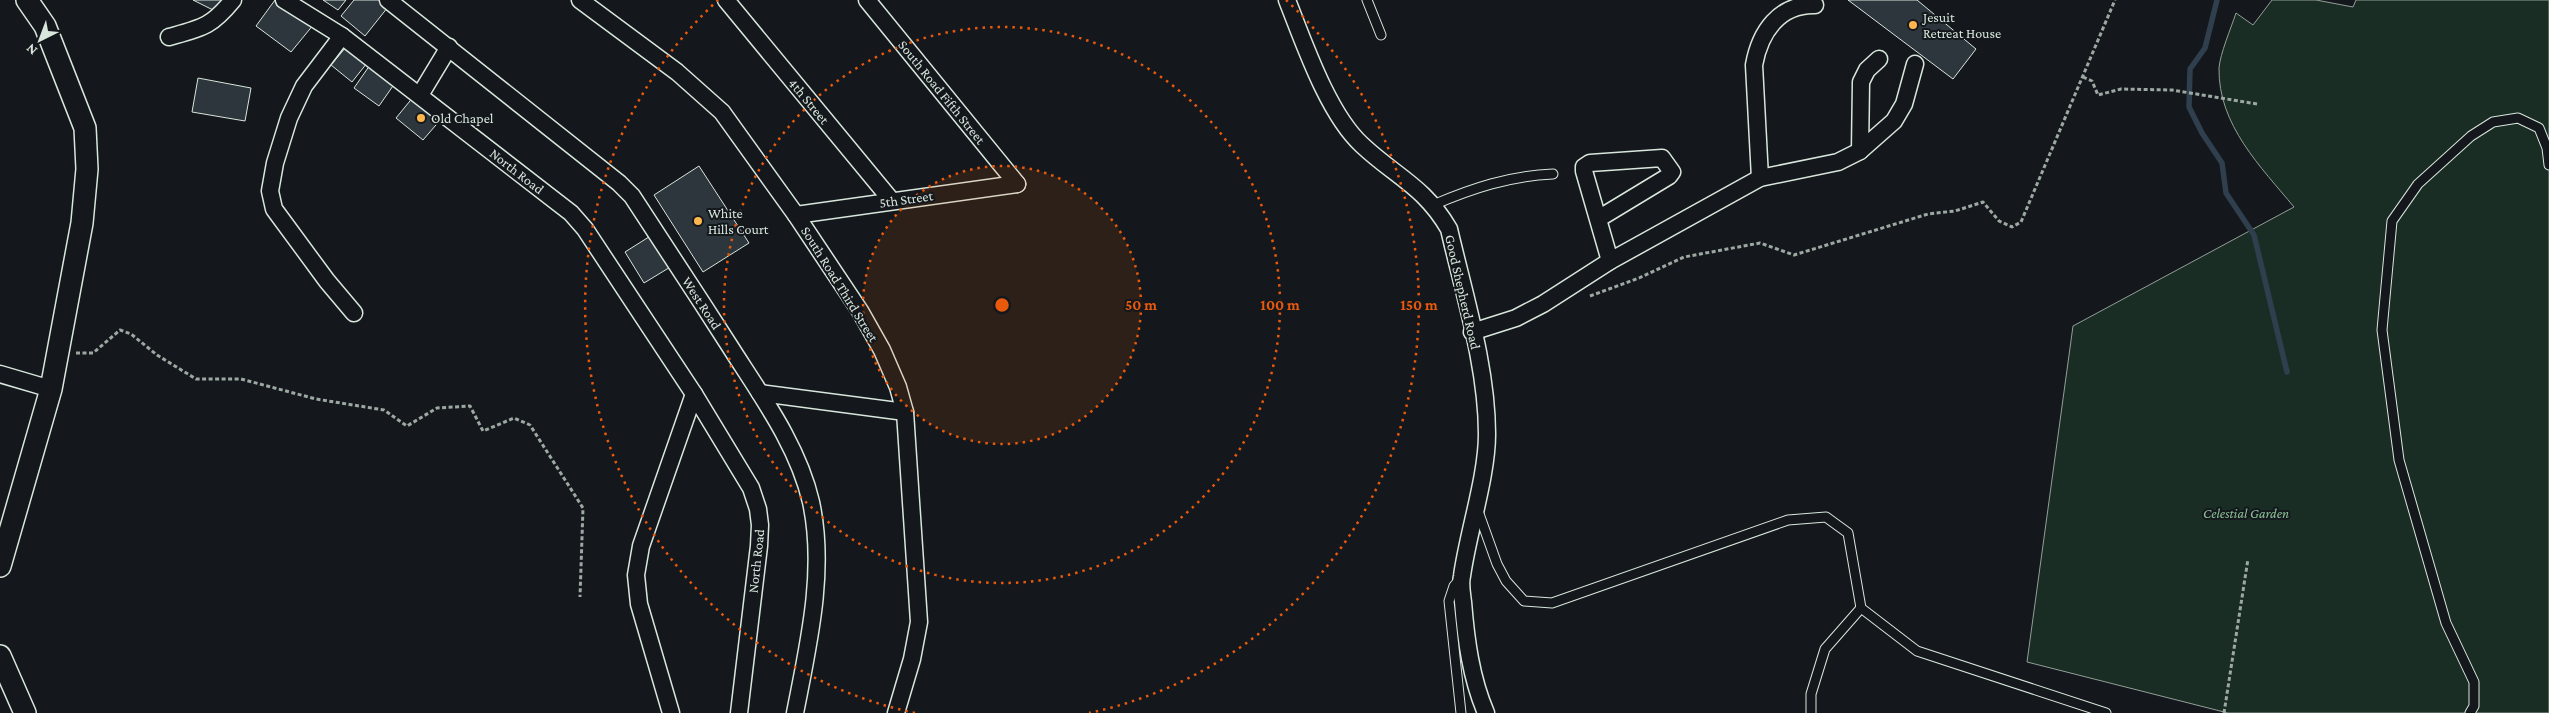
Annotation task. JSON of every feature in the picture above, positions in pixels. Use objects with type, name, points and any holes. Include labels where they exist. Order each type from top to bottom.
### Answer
[{"type":"street","points":[[0,566],[51,389],[82,223],[87,168],[85,128],[45,26],[27,0]]},
{"type":"street","points":[[169,37],[206,26],[216,20],[233,0]]},
{"type":"street","name":"North Road","points":[[284,0],[342,36],[571,213],[585,230],[694,394],[751,488],[760,525],[739,713]]},
{"type":"street","name":"West Road","points":[[388,0],[619,183],[632,196],[760,393],[799,463],[811,503],[815,533],[816,570],[810,637],[795,713]]},
{"type":"street","name":"South Road Third Street","points":[[580,0],[676,72],[722,112],[796,215],[865,318],[894,378],[905,412],[919,622],[912,660],[896,713]]},
{"type":"street","name":"4th Street","points":[[726,0],[892,201]]},
{"type":"street","name":"South Road Fifth Street","points":[[867,0],[1017,184]]},
{"type":"street","name":"Good Shepherd Road","points":[[1287,0],[1319,78],[1338,113],[1361,144],[1423,193],[1449,229],[1482,381],[1487,435],[1461,578],[1466,635],[1478,696],[1486,713]]},
{"type":"street","points":[[1760,178],[1754,65],[1757,48],[1762,36],[1780,15],[1802,5],[1815,5]]},
{"type":"street","points":[[342,36],[304,86],[292,110],[275,163],[270,191],[274,209],[327,281],[354,313]]},
{"type":"street","points":[[420,95],[449,47]]},
{"type":"street","points":[[1860,151],[1861,82],[1867,70],[1879,59]]},
{"type":"street","points":[[1472,332],[1516,318],[1570,288],[1610,261],[1760,178],[1838,162],[1860,151],[1894,121],[1904,104],[1915,64]]},
{"type":"street","points":[[1598,219],[1669,176],[1672,172],[1666,161],[1662,158],[1586,165],[1584,171],[1610,261]]},
{"type":"street","name":"5th Street","points":[[796,215],[1017,184]]},
{"type":"street","points":[[0,374],[51,389]]},
{"type":"street","points":[[760,393],[905,412]]},
{"type":"street","points":[[671,713],[639,604],[636,575],[641,546],[694,394]]},
{"type":"street","points":[[0,656],[25,713]]},
{"type":"lane","points":[[1367,0],[1381,35]]},
{"type":"lane","points":[[2470,713],[2474,706],[2474,682],[2446,623],[2399,460],[2382,330],[2392,221],[2418,184],[2471,136],[2493,122],[2518,118],[2539,128],[2547,148],[2549,165]]},
{"type":"lane","points":[[1433,205],[1468,190],[1523,175],[1553,174]]},
{"type":"lane","points":[[1475,504],[1497,564],[1506,581],[1524,601],[1552,603],[1788,520],[1826,517],[1848,534],[1861,608],[1917,651],[2106,713]]},
{"type":"lane","points":[[1461,578],[1454,586],[1449,601],[1461,713]]},
{"type":"lane","points":[[1811,713],[1811,694],[1825,649],[1861,608]]},
{"type":"path","points":[[1584,298],[1639,278],[1684,257],[1760,243],[1794,255],[1928,214],[1955,211],[1983,202],[1999,221],[2012,227],[2021,222],[2115,0]]},
{"type":"path","points":[[2082,77],[2092,81],[2098,95],[2121,89],[2172,90],[2257,104]]},
{"type":"path","points":[[58,352],[93,353],[120,330],[131,334],[157,355],[196,379],[242,379],[316,399],[384,410],[407,426],[437,408],[470,406],[483,431],[514,418],[530,425],[583,508],[580,597]]},
{"type":"path","points":[[2224,713],[2248,559]]},
{"type":"green space","name":"Celestial Garden","points":[[2272,0],[2316,0],[2353,7],[2356,0],[2549,0],[2549,713],[2228,713],[2027,662],[2073,326],[2294,207],[2244,144],[2226,108],[2221,89],[2220,62],[2236,13],[2253,25]]},
{"type":"building","points":[[193,0],[223,0],[215,11]]},
{"type":"building","points":[[275,0],[314,24],[291,52],[256,26]]},
{"type":"building","points":[[323,0],[346,0],[338,10]]},
{"type":"building","points":[[354,0],[380,0],[388,7],[365,36],[341,16]]},
{"type":"building","name":"Jesuit Retreat House","points":[[1848,0],[1917,0],[1976,49],[1953,79]]},
{"type":"building","points":[[346,47],[367,63],[352,82],[331,65]]},
{"type":"building","points":[[370,65],[395,83],[379,106],[354,88]]},
{"type":"building","points":[[198,78],[251,88],[245,121],[192,112]]},
{"type":"building","points":[[414,96],[442,118],[423,140],[396,118]]},
{"type":"building","points":[[699,166],[749,243],[703,272],[654,195]]},
{"type":"building","points":[[652,235],[672,266],[644,283],[625,252]]},
{"type":"waterway","points":[[2217,0],[2205,48],[2190,69],[2189,107],[2202,133],[2222,163],[2226,193],[2254,235],[2287,372]]},
{"type":"place","name":"Jesuit Retreat House","points":[[1913,25]]},
{"type":"place","name":"Old Chapel","points":[[421,118]]},
{"type":"place","name":"White Hills Court","points":[[698,221]]}]
